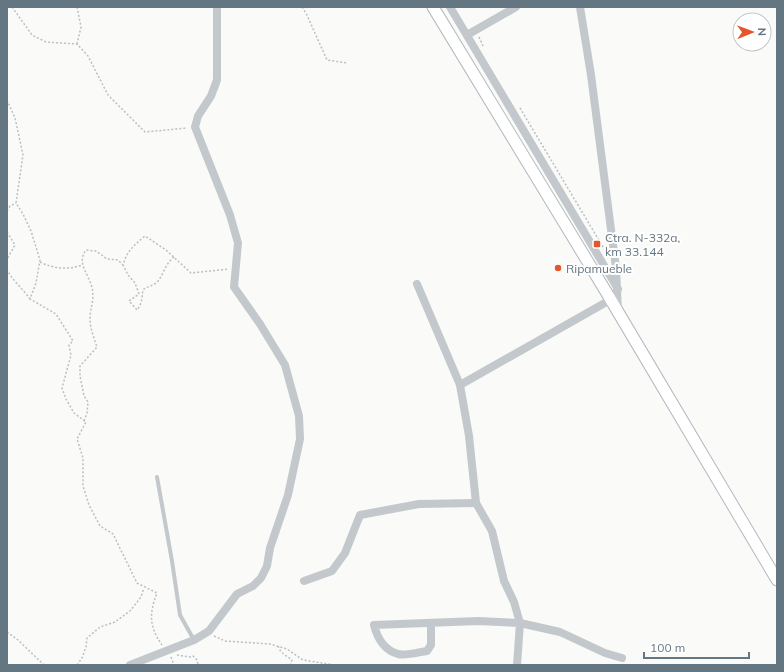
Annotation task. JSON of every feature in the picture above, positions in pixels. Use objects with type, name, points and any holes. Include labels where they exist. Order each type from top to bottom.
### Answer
[{"type":"main road","points":[[433,7],[777,580]]},
{"type":"street","points":[[130,665],[168,654],[209,631],[237,594],[253,586],[261,578],[267,566],[270,548],[288,495],[300,439],[299,416],[285,365],[260,324],[234,287],[238,243],[230,215],[195,127],[198,116],[211,96],[217,80],[217,7]]},
{"type":"street","points":[[450,7],[618,289]]},
{"type":"street","points":[[467,35],[516,7]]},
{"type":"street","points":[[580,7],[591,75],[613,246],[618,289],[618,314]]},
{"type":"street","points":[[598,254],[608,255],[613,246]]},
{"type":"street","points":[[417,284],[460,385],[469,436],[476,502],[492,531],[504,581],[514,602],[520,623],[518,665]]},
{"type":"street","points":[[460,385],[610,300]]},
{"type":"street","points":[[304,581],[332,571],[345,553],[360,515],[419,504],[476,502]]},
{"type":"street","points":[[431,623],[431,645],[427,651],[398,654],[385,646],[377,635],[374,625],[478,621],[520,623],[560,632],[605,653],[622,658]]},
{"type":"lane","points":[[157,477],[180,615],[194,640]]},
{"type":"path","points":[[12,7],[32,35],[46,42],[77,44],[88,56],[108,95],[146,132],[195,127]]},
{"type":"path","points":[[77,7],[81,27],[77,44]]},
{"type":"path","points":[[302,7],[327,60],[347,63]]},
{"type":"path","points":[[475,30],[484,49]]},
{"type":"path","points":[[7,100],[15,118],[23,154],[16,203],[31,231],[40,260],[36,282],[30,299]]},
{"type":"path","points":[[518,106],[608,255]]},
{"type":"path","points":[[7,211],[10,206],[16,203]]},
{"type":"path","points":[[7,232],[15,245],[7,259]]},
{"type":"path","points":[[123,265],[126,255],[134,245],[145,236],[166,250],[191,273],[221,269],[235,270]]},
{"type":"path","points":[[174,257],[169,261],[158,281],[151,287],[144,289],[141,306],[137,310],[129,301],[139,294],[136,283],[128,275],[123,265],[118,260],[107,259],[96,251],[90,249],[86,250],[83,254],[82,265],[92,288],[93,304],[90,318],[97,346],[80,366],[80,376],[84,396],[88,402],[87,413],[84,420],[86,422],[77,439],[83,458],[83,486],[89,505],[100,526],[113,534],[137,583],[157,593],[151,608],[152,623],[156,637],[168,654],[192,656],[197,660],[198,665]]},
{"type":"path","points":[[40,262],[50,267],[59,268],[75,268],[82,265]]},
{"type":"path","points":[[7,269],[9,274],[30,299],[45,306],[56,314],[73,341],[69,345],[71,355],[62,388],[74,413],[84,420]]},
{"type":"path","points":[[77,665],[82,658],[87,638],[100,627],[115,622],[130,611],[141,597],[145,587]]},
{"type":"path","points":[[209,631],[214,636],[225,641],[270,644],[287,649],[303,660],[334,665]]},
{"type":"path","points":[[7,632],[18,640],[44,665]]},
{"type":"path","points":[[278,646],[281,652],[292,660],[290,665]]},
{"type":"place","name":"Ctra. N-332a, km 33.144","points":[[597,244]]},
{"type":"place","name":"Ripamueble","points":[[558,268]]}]
